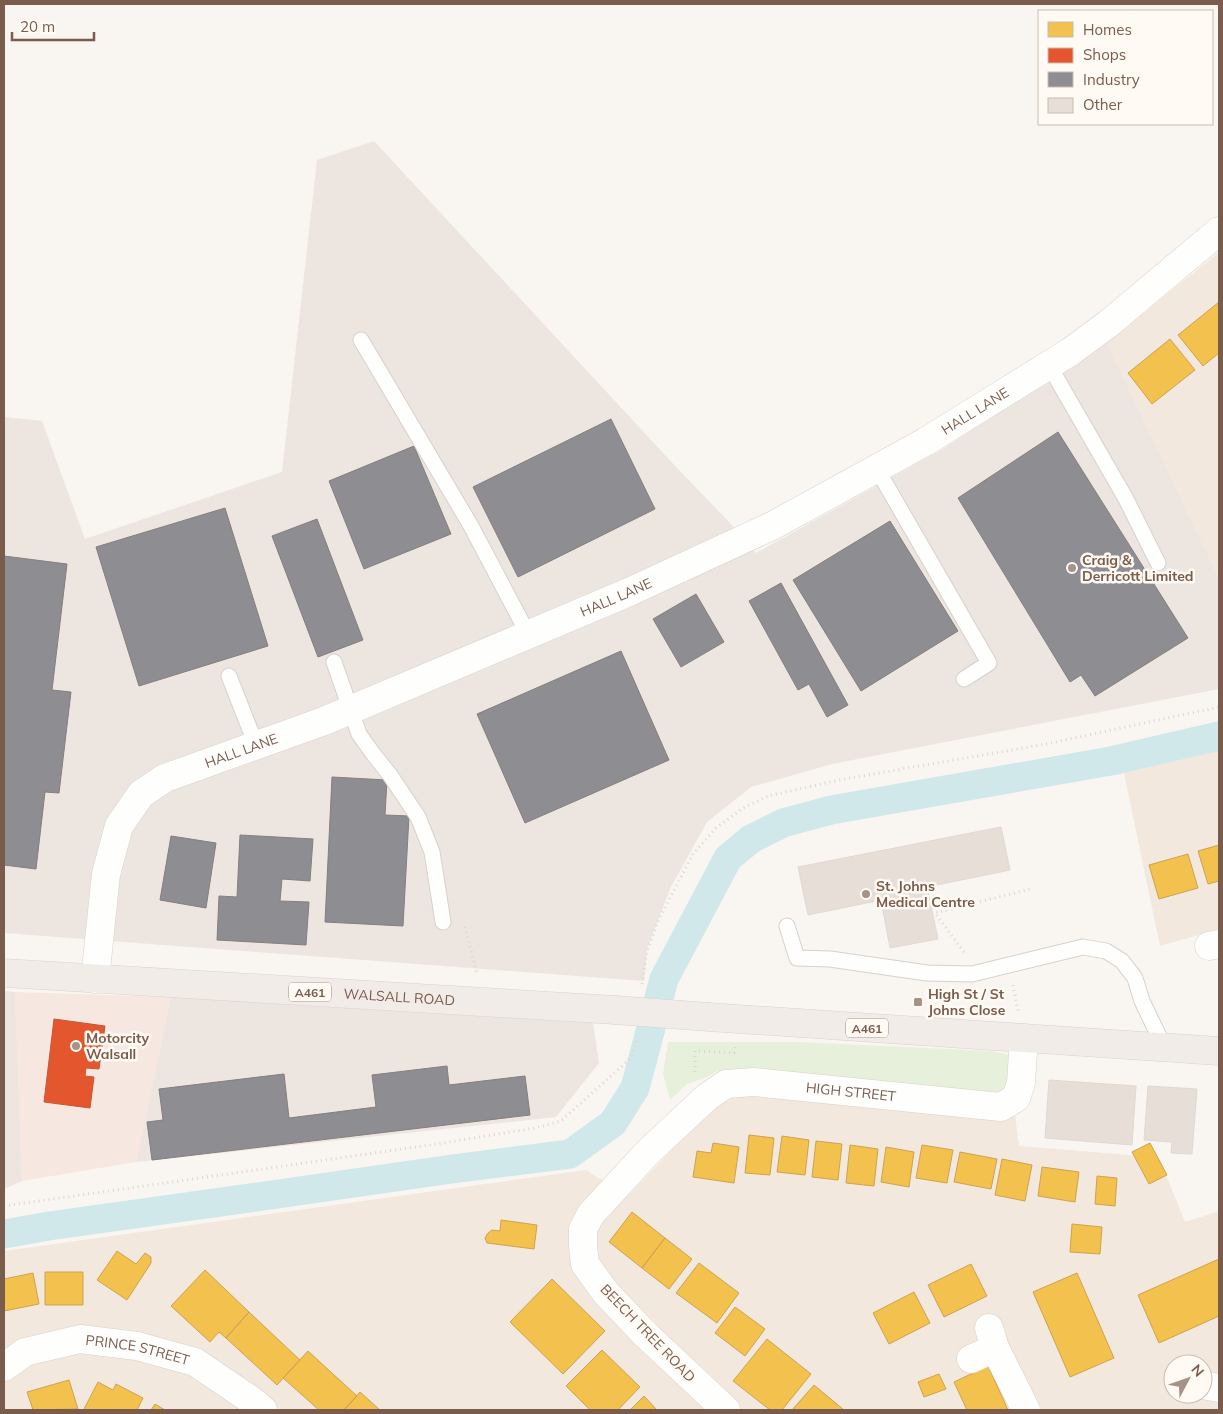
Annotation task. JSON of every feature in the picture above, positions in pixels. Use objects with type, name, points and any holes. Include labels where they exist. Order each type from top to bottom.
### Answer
[{"type":"highway","name":"WALSALL ROAD","points":[[4,973],[615,1010],[1024,1038]]},
{"type":"highway","name":"A461","points":[[1024,1038],[1219,1051]]},
{"type":"street","name":"HALL LANE","points":[[95,979],[106,874],[119,826],[141,794],[165,778],[324,721],[629,592],[772,526],[925,442],[1070,352],[1108,324],[1219,231]]},
{"type":"street","name":"HIGH STREET","points":[[648,1152],[707,1096],[726,1084],[754,1082],[1001,1107],[1016,1098],[1022,1083],[1024,1038]]},
{"type":"street","name":"BEECH TREE ROAD","points":[[648,1152],[591,1214],[583,1229],[585,1264],[606,1293],[726,1410]]},
{"type":"street","name":"PRINCE STREET","points":[[4,1368],[25,1352],[80,1339],[137,1346],[195,1362],[263,1410]]},
{"type":"street","points":[[985,1345],[1026,1410]]},
{"type":"lane","points":[[361,340],[471,526],[528,634]]},
{"type":"lane","points":[[1049,365],[1126,499],[1158,563]]},
{"type":"lane","points":[[876,469],[989,663],[964,679]]},
{"type":"lane","points":[[334,662],[359,734],[390,775],[418,817],[432,852],[443,922]]},
{"type":"lane","points":[[229,676],[256,745]]},
{"type":"lane","points":[[787,926],[797,958],[830,960],[927,973],[972,974],[1083,947],[1106,951],[1122,961],[1134,978],[1142,1001],[1164,1047]]},
{"type":"path","points":[[641,992],[646,959],[659,919],[693,854],[716,828],[743,808],[768,796],[839,780],[1046,744],[1219,707]]},
{"type":"path","points":[[967,956],[935,913],[1031,889]]},
{"type":"path","points":[[470,951],[475,969]]},
{"type":"path","points":[[1009,965],[1024,1038]]},
{"type":"path","points":[[4,1206],[420,1146],[535,1128],[562,1121],[632,1057],[638,1031]]},
{"type":"shaded area","points":[[374,141],[756,553],[941,450],[1107,343],[1219,578],[1219,689],[832,764],[751,787],[707,822],[670,889],[647,949],[644,981],[4,933],[4,417],[42,421],[85,539],[282,472],[317,160]]},
{"type":"shaded area","points":[[1219,252],[1219,578],[1107,343]]},
{"type":"shaded area","points":[[1219,750],[1219,929],[1160,946],[1124,773]]},
{"type":"shaded area","points":[[4,991],[15,992],[22,1181],[4,1189]]},
{"type":"shaded area","points":[[15,992],[171,997],[136,1162],[22,1181]]},
{"type":"shaded area","points":[[171,997],[593,1023],[599,1063],[556,1117],[136,1162]]},
{"type":"shaded area","points":[[759,1091],[1015,1115],[1019,1146],[1153,1157],[1168,1180],[1185,1222],[1219,1211],[1219,1410],[4,1410],[4,1251],[586,1170],[627,1197],[718,1101]]},
{"type":"green space","points":[[668,1042],[797,1042],[992,1051],[1009,1055],[1014,1067],[1004,1088],[995,1095],[773,1078],[717,1071],[707,1077],[687,1084],[670,1100],[663,1074]]},
{"type":"building: Homes","points":[[1219,302],[1219,353],[1203,366],[1178,335]]},
{"type":"building: Homes","points":[[1170,339],[1195,370],[1152,404],[1128,373]]},
{"type":"building: Homes","points":[[1219,845],[1219,881],[1208,884],[1198,851]]},
{"type":"building: Homes","points":[[1188,854],[1198,888],[1159,899],[1149,865]]},
{"type":"building: Homes","points":[[749,1135],[774,1138],[770,1175],[745,1173]]},
{"type":"building: Homes","points":[[782,1136],[809,1140],[805,1175],[777,1172]]},
{"type":"building: Homes","points":[[816,1141],[842,1144],[838,1180],[812,1177]]},
{"type":"building: Homes","points":[[713,1143],[739,1147],[734,1183],[693,1177],[697,1151],[711,1153]]},
{"type":"building: Homes","points":[[1150,1143],[1167,1175],[1149,1184],[1132,1152]]},
{"type":"building: Homes","points":[[850,1145],[878,1149],[874,1186],[846,1183]]},
{"type":"building: Homes","points":[[922,1145],[953,1150],[947,1183],[916,1178]]},
{"type":"building: Homes","points":[[886,1147],[914,1152],[909,1187],[881,1182]]},
{"type":"building: Homes","points":[[960,1152],[997,1159],[991,1189],[954,1182]]},
{"type":"building: Homes","points":[[1002,1159],[1032,1165],[1025,1201],[995,1195]]},
{"type":"building: Homes","points":[[1042,1167],[1079,1172],[1075,1202],[1038,1196]]},
{"type":"building: Homes","points":[[1097,1176],[1117,1178],[1115,1206],[1095,1204]]},
{"type":"building: Homes","points":[[632,1212],[665,1238],[642,1268],[609,1242]]},
{"type":"building: Homes","points":[[501,1220],[537,1225],[534,1249],[487,1243],[485,1238],[488,1233],[492,1230],[500,1231]]},
{"type":"building: Homes","points":[[1072,1224],[1102,1227],[1100,1254],[1070,1252]]},
{"type":"building: Homes","points":[[665,1238],[692,1259],[669,1289],[642,1268]]},
{"type":"building: Homes","points":[[117,1251],[136,1264],[145,1253],[151,1257],[151,1263],[127,1300],[97,1280]]},
{"type":"building: Homes","points":[[1219,1259],[1219,1316],[1159,1343],[1138,1295]]},
{"type":"building: Homes","points":[[699,1263],[739,1293],[717,1323],[676,1293]]},
{"type":"building: Homes","points":[[971,1264],[987,1296],[944,1317],[928,1285]]},
{"type":"building: Homes","points":[[205,1270],[249,1312],[226,1338],[219,1332],[210,1342],[171,1306]]},
{"type":"building: Homes","points":[[45,1272],[83,1272],[83,1305],[45,1305]]},
{"type":"building: Homes","points":[[33,1273],[39,1304],[4,1311],[4,1279]]},
{"type":"building: Homes","points":[[1077,1273],[1114,1358],[1070,1377],[1033,1292]]},
{"type":"building: Homes","points":[[552,1279],[605,1331],[563,1374],[510,1322]]},
{"type":"building: Homes","points":[[914,1292],[930,1323],[889,1344],[873,1313]]},
{"type":"building: Homes","points":[[735,1307],[765,1329],[745,1356],[715,1333]]},
{"type":"building: Homes","points":[[249,1312],[300,1360],[277,1385],[226,1338]]},
{"type":"building: Homes","points":[[767,1339],[811,1374],[782,1410],[770,1410],[733,1381]]},
{"type":"building: Homes","points":[[602,1350],[640,1387],[618,1410],[590,1410],[566,1386]]},
{"type":"building: Homes","points":[[308,1351],[357,1396],[344,1410],[319,1410],[283,1378]]},
{"type":"building: Homes","points":[[988,1366],[1008,1410],[967,1410],[954,1382]]},
{"type":"building: Homes","points":[[939,1374],[946,1389],[924,1397],[918,1382]]},
{"type":"building: Homes","points":[[69,1380],[78,1409],[33,1410],[27,1392]]},
{"type":"building: Homes","points":[[98,1382],[113,1390],[116,1384],[143,1398],[137,1410],[84,1409]]},
{"type":"building: Homes","points":[[814,1385],[844,1410],[792,1410]]},
{"type":"building: Homes","points":[[360,1392],[380,1410],[344,1410]]},
{"type":"building: Homes","points":[[644,1396],[657,1410],[630,1410]]},
{"type":"building: Homes","points":[[155,1404],[165,1410],[151,1410]]},
{"type":"building: Shops","points":[[54,1019],[105,1026],[99,1069],[86,1068],[85,1076],[94,1077],[90,1108],[44,1102]]},
{"type":"building: Industry","points":[[611,419],[655,509],[518,577],[473,487]]},
{"type":"building: Industry","name":"Craig & Derricott Limited","points":[[1058,432],[1188,638],[1095,696],[1081,675],[1070,682],[958,498]]},
{"type":"building: Industry","points":[[414,446],[451,534],[364,569],[329,481]]},
{"type":"building: Industry","points":[[225,508],[268,646],[139,686],[96,547]]},
{"type":"building: Industry","points":[[317,519],[363,640],[318,657],[272,536]]},
{"type":"building: Industry","points":[[890,521],[958,631],[861,691],[793,580]]},
{"type":"building: Industry","points":[[4,556],[67,564],[52,690],[71,692],[59,793],[45,792],[36,869],[4,865]]},
{"type":"building: Industry","points":[[781,583],[848,705],[827,717],[809,684],[798,690],[749,601]]},
{"type":"building: Industry","points":[[696,594],[724,642],[681,667],[653,619]]},
{"type":"building: Industry","points":[[621,651],[669,760],[525,823],[477,714]]},
{"type":"building: Industry","points":[[332,777],[387,780],[385,815],[409,816],[403,926],[325,922]]},
{"type":"building: Industry","points":[[240,835],[313,839],[310,881],[282,879],[280,901],[309,902],[306,945],[217,940],[219,896],[237,897]]},
{"type":"building: Industry","points":[[171,836],[216,843],[206,908],[160,900]]},
{"type":"building: Industry","points":[[447,1066],[449,1085],[525,1076],[530,1115],[152,1160],[147,1122],[163,1120],[159,1089],[284,1074],[289,1118],[376,1107],[372,1075]]},
{"type":"building: Other","name":"St. Johns Medical Centre","points":[[1001,827],[1010,870],[927,887],[938,939],[890,948],[881,900],[808,915],[798,867]]},
{"type":"building: Other","points":[[1049,1080],[1136,1086],[1132,1145],[1045,1138]]},
{"type":"building: Other","points":[[1148,1086],[1197,1089],[1192,1154],[1171,1153],[1172,1142],[1144,1140]]},
{"type":"waterway","points":[[4,1234],[452,1169],[570,1154],[613,1123],[635,1088],[664,979],[728,858],[751,839],[783,823],[831,810],[1111,761],[1219,736]]},
{"type":"place","name":"Craig & Derricott Limited","points":[[1072,568]]},
{"type":"place","name":"St. Johns Medical Centre","points":[[866,894]]},
{"type":"place","name":"High St / St Johns Close","points":[[918,1002]]},
{"type":"place","name":"Motorcity Walsall","points":[[76,1046]]}]
